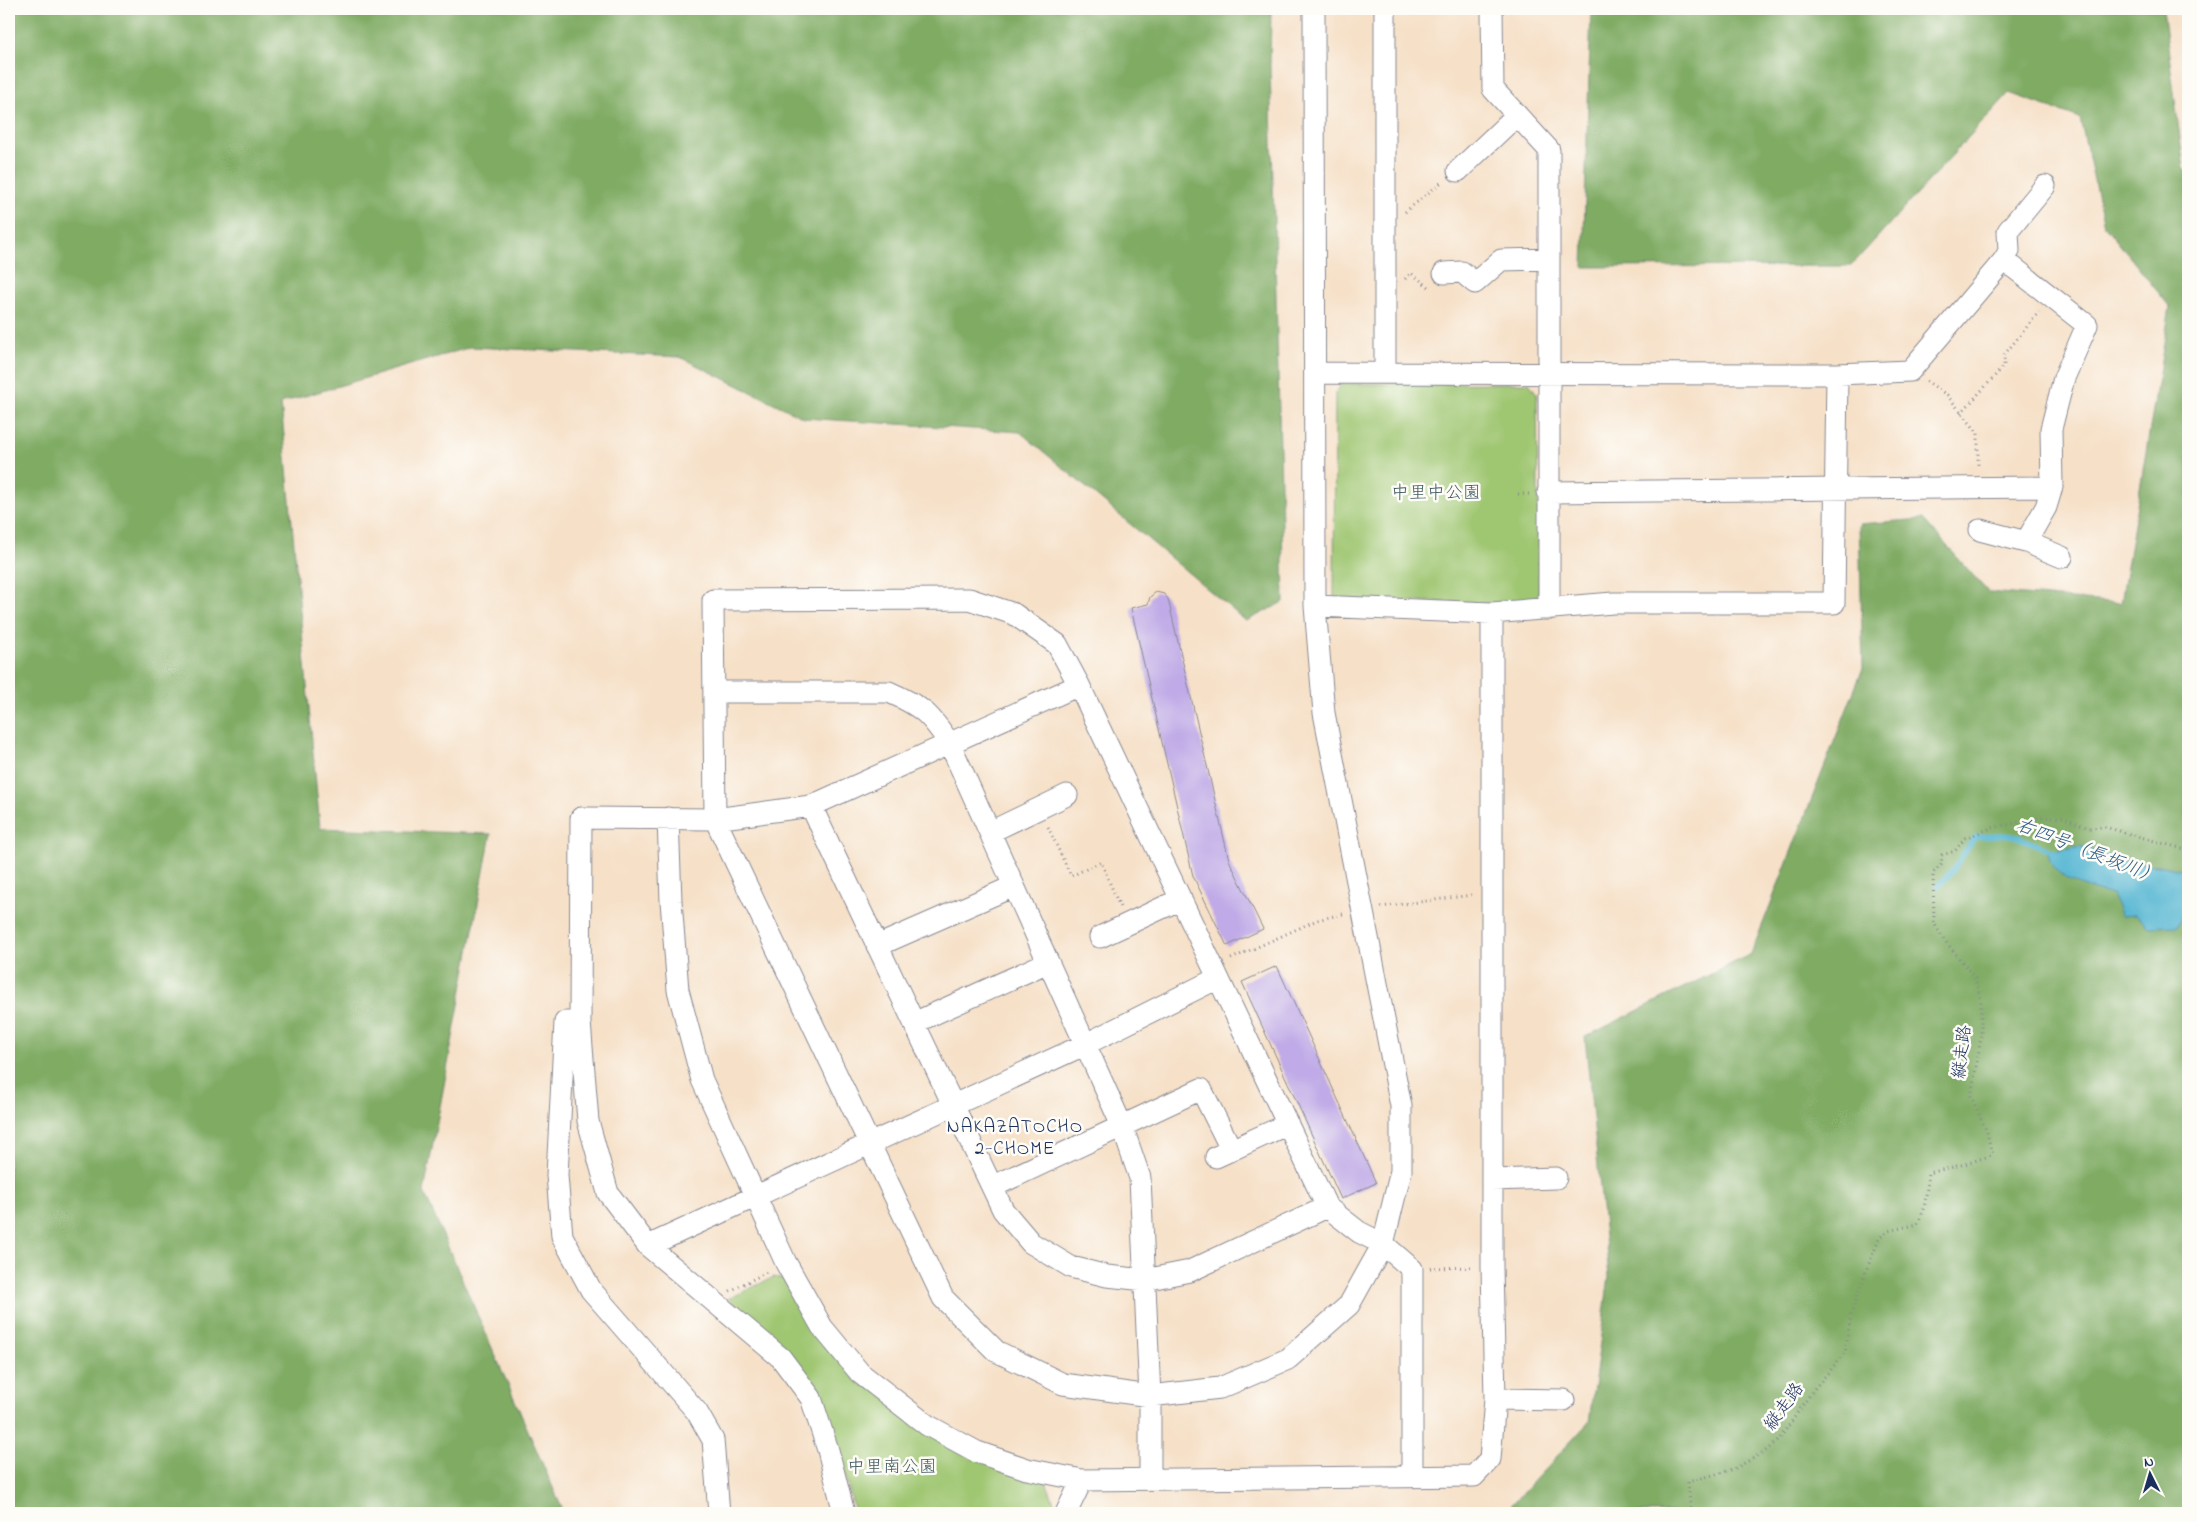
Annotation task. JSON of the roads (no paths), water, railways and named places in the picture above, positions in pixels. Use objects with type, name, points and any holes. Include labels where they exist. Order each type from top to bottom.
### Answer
[{"type":"street","points":[[1314,9],[1315,606],[1324,713],[1401,1106],[1401,1171],[1383,1244],[1349,1305],[1288,1359],[1220,1388],[1150,1396],[1063,1384],[996,1351],[943,1298],[715,819],[713,600],[969,599],[1014,614],[1057,644],[1079,685],[1327,1207],[1360,1232],[1383,1244],[1412,1268],[1412,1477]]},
{"type":"street","points":[[1385,373],[1386,9]]},
{"type":"street","points":[[1492,9],[1493,89],[1549,150],[1548,609]]},
{"type":"street","points":[[1458,171],[1517,115]]},
{"type":"street","points":[[1315,373],[1837,374],[1910,371],[2004,260],[2009,251],[2008,231],[2045,186]]},
{"type":"street","points":[[1444,273],[1462,272],[1475,283],[1501,260],[1549,259]]},
{"type":"street","points":[[2004,260],[2087,325],[2064,378],[2052,429],[2052,487],[2046,506],[2026,542]]},
{"type":"street","points":[[1315,606],[1492,613],[1613,603],[1834,603],[1837,374]]},
{"type":"street","points":[[1548,492],[2052,487]]},
{"type":"street","points":[[1980,530],[2026,542],[2062,558]]},
{"type":"street","points":[[668,818],[671,901],[678,990],[702,1080],[786,1263],[822,1327],[860,1373],[927,1425],[977,1452],[1027,1469],[1082,1480],[1474,1476],[1490,1459],[1495,1399],[1492,1267],[1492,613]]},
{"type":"street","points":[[844,1513],[828,1450],[811,1398],[781,1358],[648,1246],[608,1193],[588,1121],[580,1022],[580,818],[715,819],[810,806],[1079,685]]},
{"type":"street","points":[[714,692],[890,692],[915,704],[934,721],[950,744],[1122,1126],[1140,1178],[1150,1396],[1150,1479]]},
{"type":"street","points":[[990,832],[1067,795]]},
{"type":"street","points":[[810,806],[1003,1210],[1031,1243],[1071,1267],[1107,1276],[1145,1280],[1190,1271],[1327,1207]]},
{"type":"street","points":[[877,946],[1014,886]]},
{"type":"street","points":[[1100,937],[1181,899]]},
{"type":"street","points":[[914,1023],[1048,962]]},
{"type":"street","points":[[648,1246],[869,1146],[1086,1044],[1218,978]]},
{"type":"street","points":[[580,1022],[565,1022],[557,1176],[562,1236],[591,1290],[698,1412],[714,1440],[719,1513]]},
{"type":"street","points":[[992,1187],[1202,1089],[1224,1153],[1288,1124]]},
{"type":"street","points":[[1492,1180],[1556,1178]]},
{"type":"street","points":[[1495,1399],[1564,1400]]},
{"type":"street","points":[[1066,1513],[1082,1480]]},
{"type":"water","points":[[2080,846],[2131,863],[2159,865],[2176,869],[2188,868],[2188,919],[2182,916],[2177,926],[2149,927],[2136,915],[2121,916],[2112,895],[2072,882],[2056,870],[2051,862],[2048,852]]},
{"type":"waterway","name":"右四号（長坂川）","points":[[1938,886],[1953,870],[1975,837],[2013,835],[2059,854]]},
{"type":"district","name":"NAKAZATOCHO 2-CHOME","points":[[1015,1138]]},
{"type":"park label","name":"中里中公園","points":[[1436,494]]},
{"type":"park label","name":"中里南公園","points":[[892,1468]]}]
